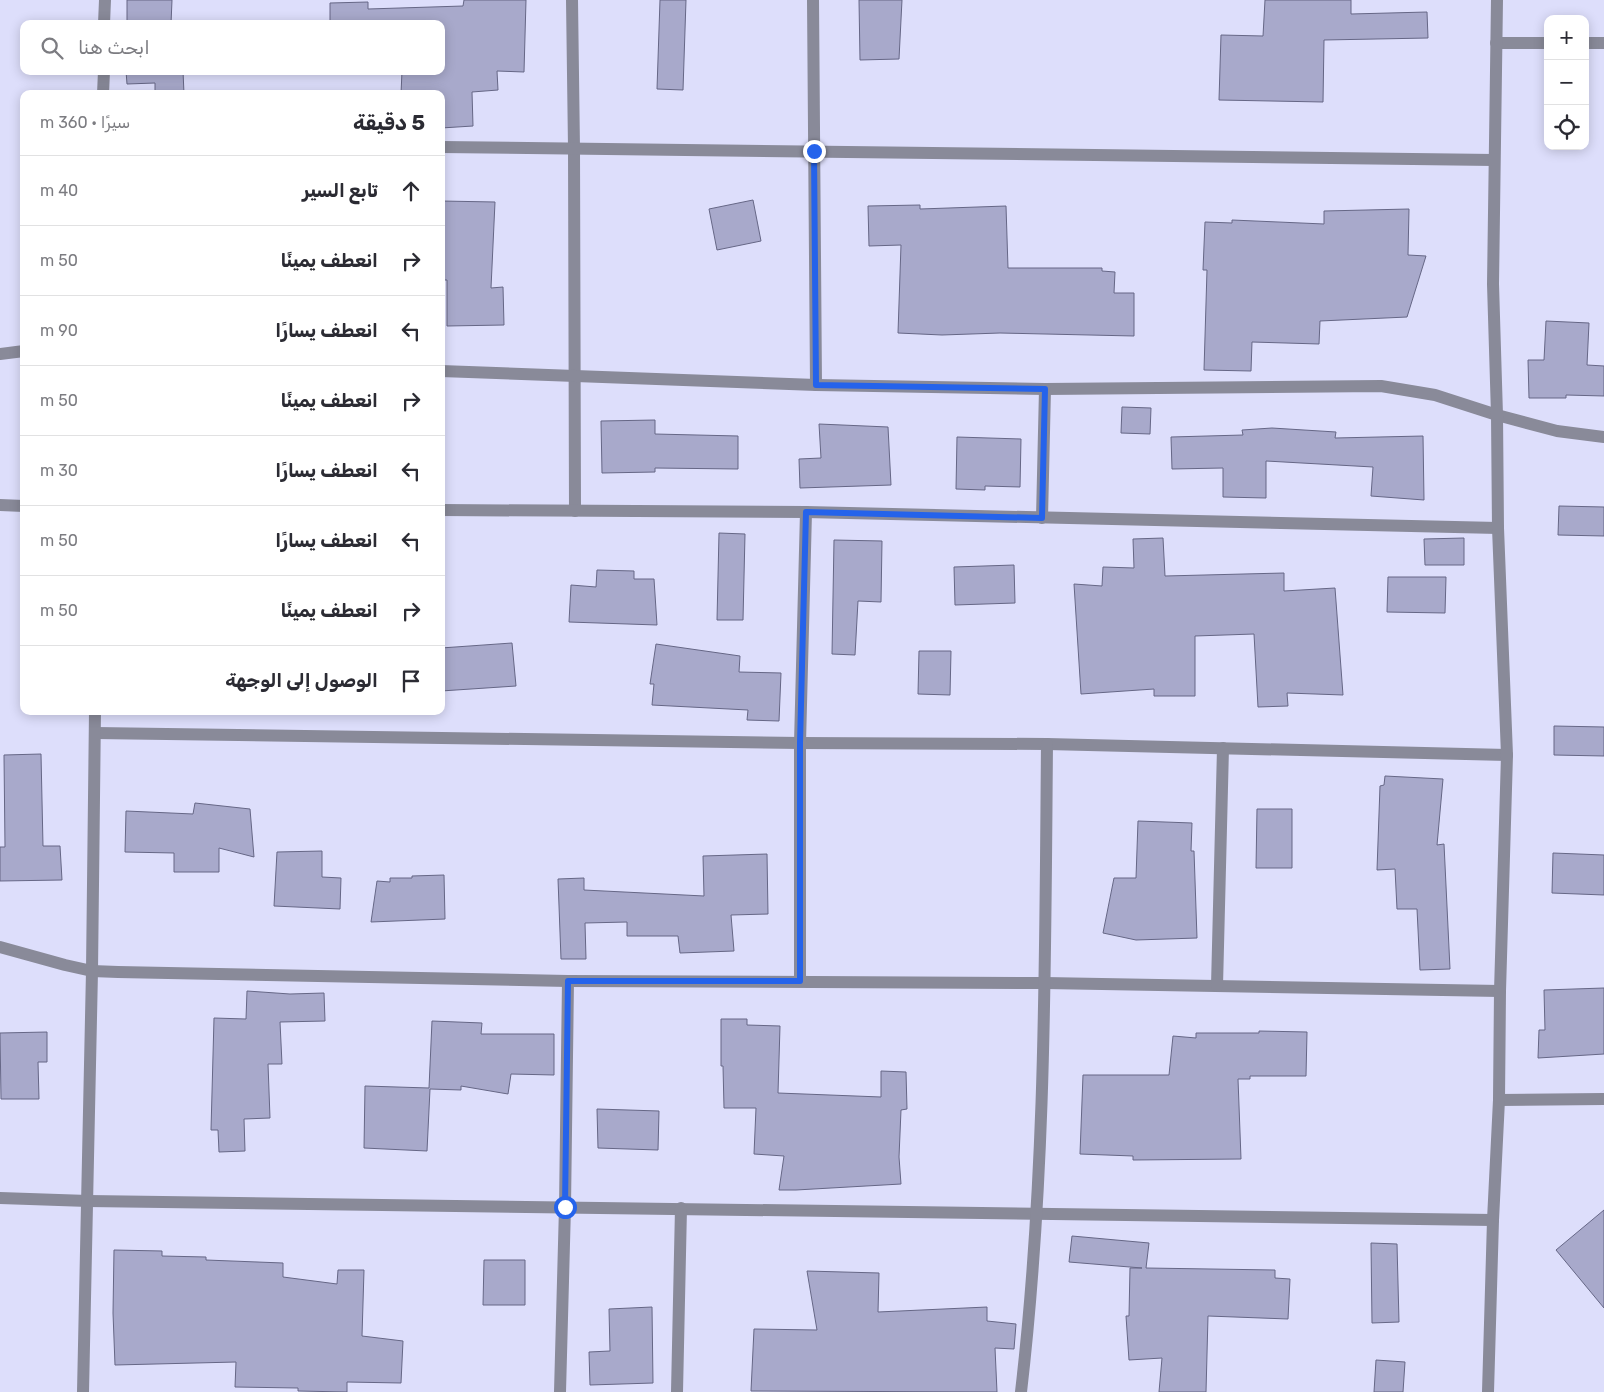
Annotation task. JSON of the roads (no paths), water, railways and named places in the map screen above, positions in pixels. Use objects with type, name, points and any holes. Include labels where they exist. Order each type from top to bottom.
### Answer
[{"type":"street","points":[[104,20],[105,0]]},
{"type":"street","points":[[572,0],[575,511]]},
{"type":"street","points":[[813,0],[816,385]]},
{"type":"street","points":[[1488,1392],[1499,1100],[1500,991],[1507,756],[1498,528],[1493,284],[1497,0]]},
{"type":"street","points":[[1496,43],[1544,43]]},
{"type":"street","points":[[1589,43],[1604,43]]},
{"type":"street","points":[[104,75],[104,90]]},
{"type":"street","points":[[445,146],[1494,160]]},
{"type":"street","points":[[0,354],[20,352]]},
{"type":"street","points":[[445,371],[816,385],[1045,389],[1381,386],[1435,395],[1497,415],[1557,431],[1604,437]]},
{"type":"street","points":[[1042,518],[1045,389]]},
{"type":"street","points":[[0,505],[20,506]]},
{"type":"street","points":[[445,510],[806,512],[1498,528]]},
{"type":"street","points":[[800,981],[800,743],[806,512]]},
{"type":"street","points":[[83,1392],[88,1201],[95,715]]},
{"type":"street","points":[[95,733],[800,743],[1047,744],[1507,756]]},
{"type":"street","points":[[1021,1392],[1027,1342],[1037,1213],[1044,983],[1047,744]]},
{"type":"street","points":[[1217,986],[1223,748]]},
{"type":"street","points":[[0,947],[92,971],[568,981],[1044,983],[1500,991]]},
{"type":"street","points":[[560,1392],[568,981]]},
{"type":"street","points":[[1499,1100],[1604,1099]]},
{"type":"street","points":[[0,1198],[88,1201],[1493,1220]]},
{"type":"street","points":[[677,1392],[681,1208]]}]
